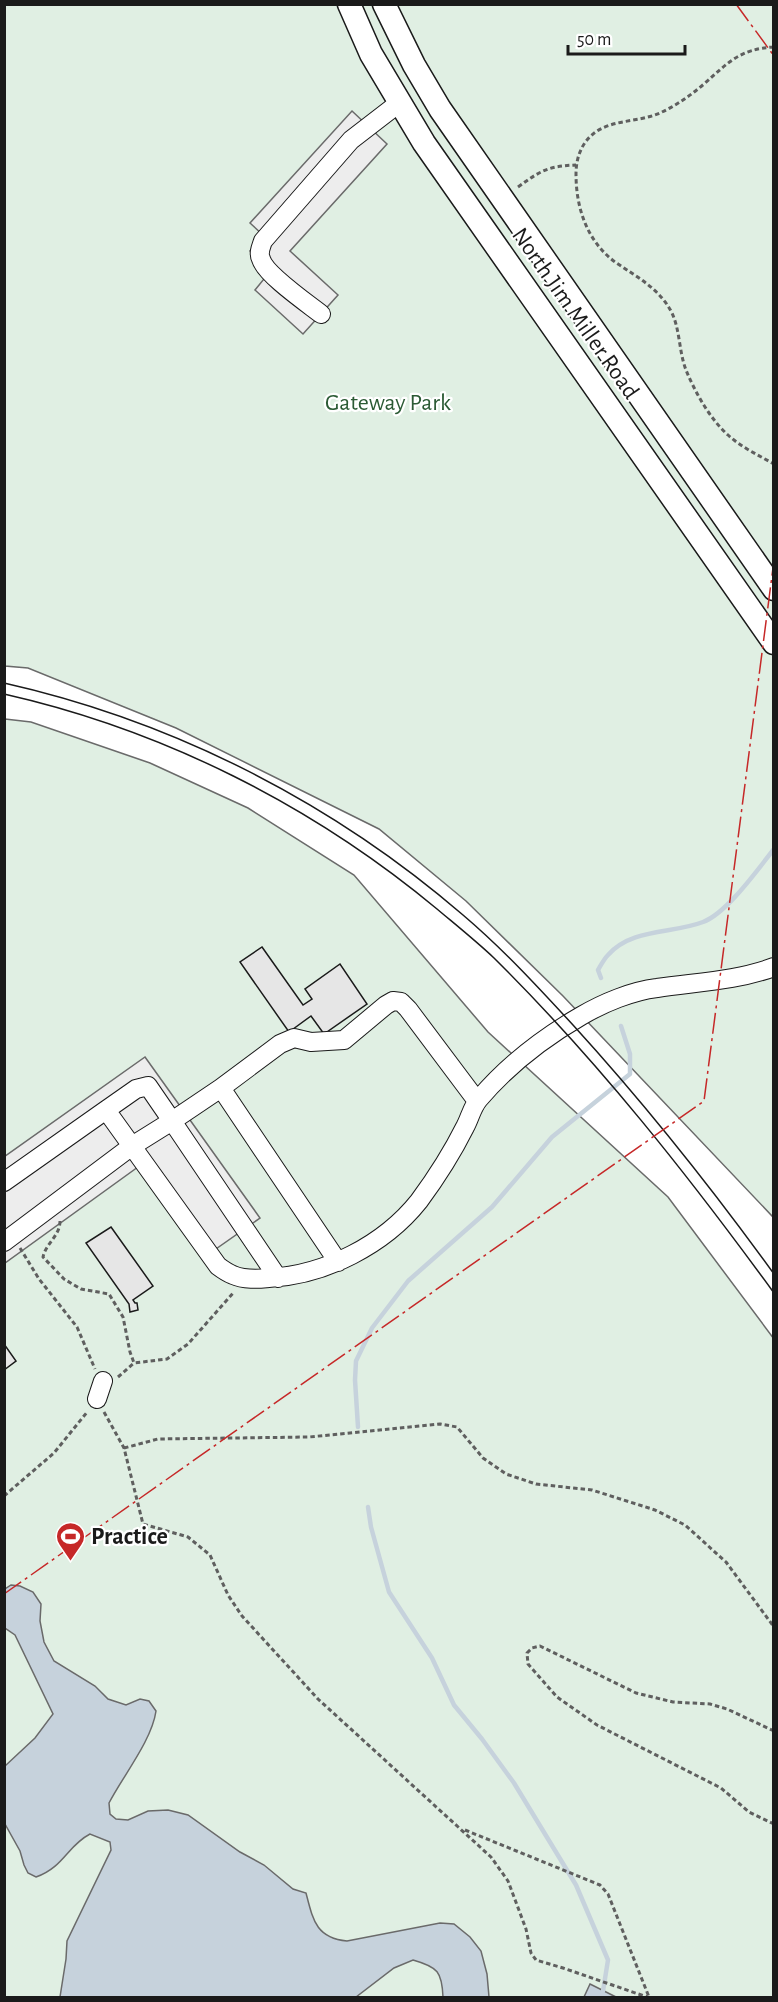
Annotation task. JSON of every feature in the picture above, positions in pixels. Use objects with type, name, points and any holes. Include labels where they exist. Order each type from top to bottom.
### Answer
[{"type":"main road","name":"North Jim Miller Road","points":[[349,4],[371,54],[424,143],[774,644]]},
{"type":"main road","name":"North Jim Miller Road","points":[[384,4],[409,56],[440,109],[774,589]]},
{"type":"main road","points":[[569,352],[595,334]]},
{"type":"lane","points":[[321,314],[268,271],[261,260],[260,250],[263,241],[351,140],[399,103]]},
{"type":"lane","points":[[106,1110],[218,1266],[232,1275],[246,1278],[278,1278],[307,1272],[338,1262],[371,1243],[399,1222],[418,1202],[443,1164],[477,1101],[505,1071],[531,1049],[581,1015],[614,1000],[655,988],[720,981],[755,974],[774,966]]},
{"type":"lane","points":[[9,1239],[132,1146],[221,1088],[280,1044],[294,1038],[311,1042],[344,1040],[393,1001],[401,1002],[408,1009],[477,1101]]},
{"type":"lane","points":[[4,1182],[136,1089],[148,1086],[278,1278]]},
{"type":"lane","points":[[221,1088],[338,1262]]},
{"type":"lane","points":[[97,1399],[103,1381]]},
{"type":"path","points":[[774,47],[748,51],[735,57],[693,93],[662,112],[605,127],[596,132],[582,147],[576,165],[578,202],[584,221],[594,238],[605,253],[661,295],[673,315],[686,370],[713,417],[727,434],[774,465]]},
{"type":"path","points":[[512,191],[538,172],[555,165],[576,165]]},
{"type":"path","points":[[50,1207],[60,1221],[60,1230],[45,1248],[43,1257],[64,1279],[81,1289],[109,1294],[123,1317],[134,1363]]},
{"type":"path","points":[[9,1239],[77,1327],[92,1363],[103,1381],[111,1381],[134,1363],[167,1359],[188,1344],[246,1278]]},
{"type":"path","points":[[4,1496],[54,1453],[97,1399],[124,1448],[143,1524],[188,1537],[210,1555],[228,1595],[242,1616],[318,1700],[490,1857],[508,1881],[526,1929],[531,1953],[536,1960],[650,1997]]},
{"type":"path","points":[[124,1448],[158,1439],[309,1437],[441,1424],[457,1427],[483,1458],[506,1474],[536,1484],[592,1490],[655,1510],[685,1525],[726,1562],[774,1626]]},
{"type":"path","points":[[774,1731],[727,1708],[710,1704],[674,1702],[636,1693],[540,1646],[532,1648],[527,1653],[528,1664],[557,1698],[597,1725],[721,1788],[749,1812],[774,1824]]},
{"type":"path","points":[[460,1828],[600,1885],[608,1894],[650,1997]]},
{"type":"green space","name":"Gateway Park","points":[[5,5],[773,5],[773,1217],[563,996],[466,901],[379,829],[176,728],[28,668],[5,666]]},
{"type":"green space","points":[[5,719],[31,722],[150,763],[248,808],[354,875],[488,1032],[668,1197],[774,1339],[773,1997],[5,1998]]},
{"type":"shaded area","points":[[352,111],[387,144],[290,251],[338,295],[303,334],[255,290],[264,279],[250,251],[264,236],[250,223]]},
{"type":"shaded area","points":[[145,1057],[260,1218],[203,1258],[138,1167],[5,1263],[4,1157]]},
{"type":"shaded area","points":[[11,1585],[33,1592],[41,1604],[40,1621],[44,1642],[54,1661],[95,1686],[108,1699],[126,1705],[140,1699],[149,1701],[156,1711],[143,1746],[109,1803],[110,1814],[116,1819],[128,1820],[148,1811],[168,1810],[188,1815],[240,1852],[264,1865],[293,1889],[306,1893],[314,1919],[322,1932],[337,1939],[347,1941],[440,1923],[454,1924],[470,1937],[481,1951],[487,1974],[489,1997],[443,1997],[440,1976],[437,1972],[428,1965],[413,1960],[394,1968],[356,1997],[60,1997],[67,1941],[111,1850],[110,1842],[90,1834],[76,1844],[53,1868],[36,1877],[28,1873],[20,1851],[5,1824],[5,1766],[35,1738],[53,1714],[15,1635],[5,1628],[5,1589]]},
{"type":"shaded area","points":[[590,1984],[616,1997],[584,1997]]},
{"type":"building","points":[[262,947],[303,1005],[312,999],[305,989],[340,964],[367,1004],[324,1034],[311,1016],[289,1032],[240,962]]},
{"type":"building","points":[[111,1227],[153,1286],[133,1300],[137,1303],[138,1310],[130,1312],[129,1304],[86,1243]]},
{"type":"building","points":[[4,1344],[16,1361],[4,1370]]},
{"type":"waterway","points":[[601,978],[598,970],[605,958],[618,946],[640,936],[703,922],[722,910],[742,890],[774,849]]},
{"type":"waterway","points":[[358,1427],[356,1361],[372,1328],[408,1281],[492,1207],[552,1137],[630,1074],[630,1054],[621,1026]]},
{"type":"waterway","points":[[368,1507],[371,1527],[389,1592],[432,1658],[454,1705],[514,1783],[576,1885],[608,1960],[603,1991]]},
{"type":"tram line","points":[[4,683],[67,699],[129,719],[189,743],[305,802],[360,836],[413,874],[492,941],[573,1025],[677,1146],[774,1274]]},
{"type":"tram line","points":[[4,694],[63,709],[178,750],[287,805],[389,871],[487,952],[570,1037],[675,1162],[774,1293]]},
{"type":"power","points":[[736,4],[774,56]]},
{"type":"power","points":[[4,1594],[704,1101],[774,560]]},
{"type":"place","name":"Practice","points":[[70,1562]]}]
